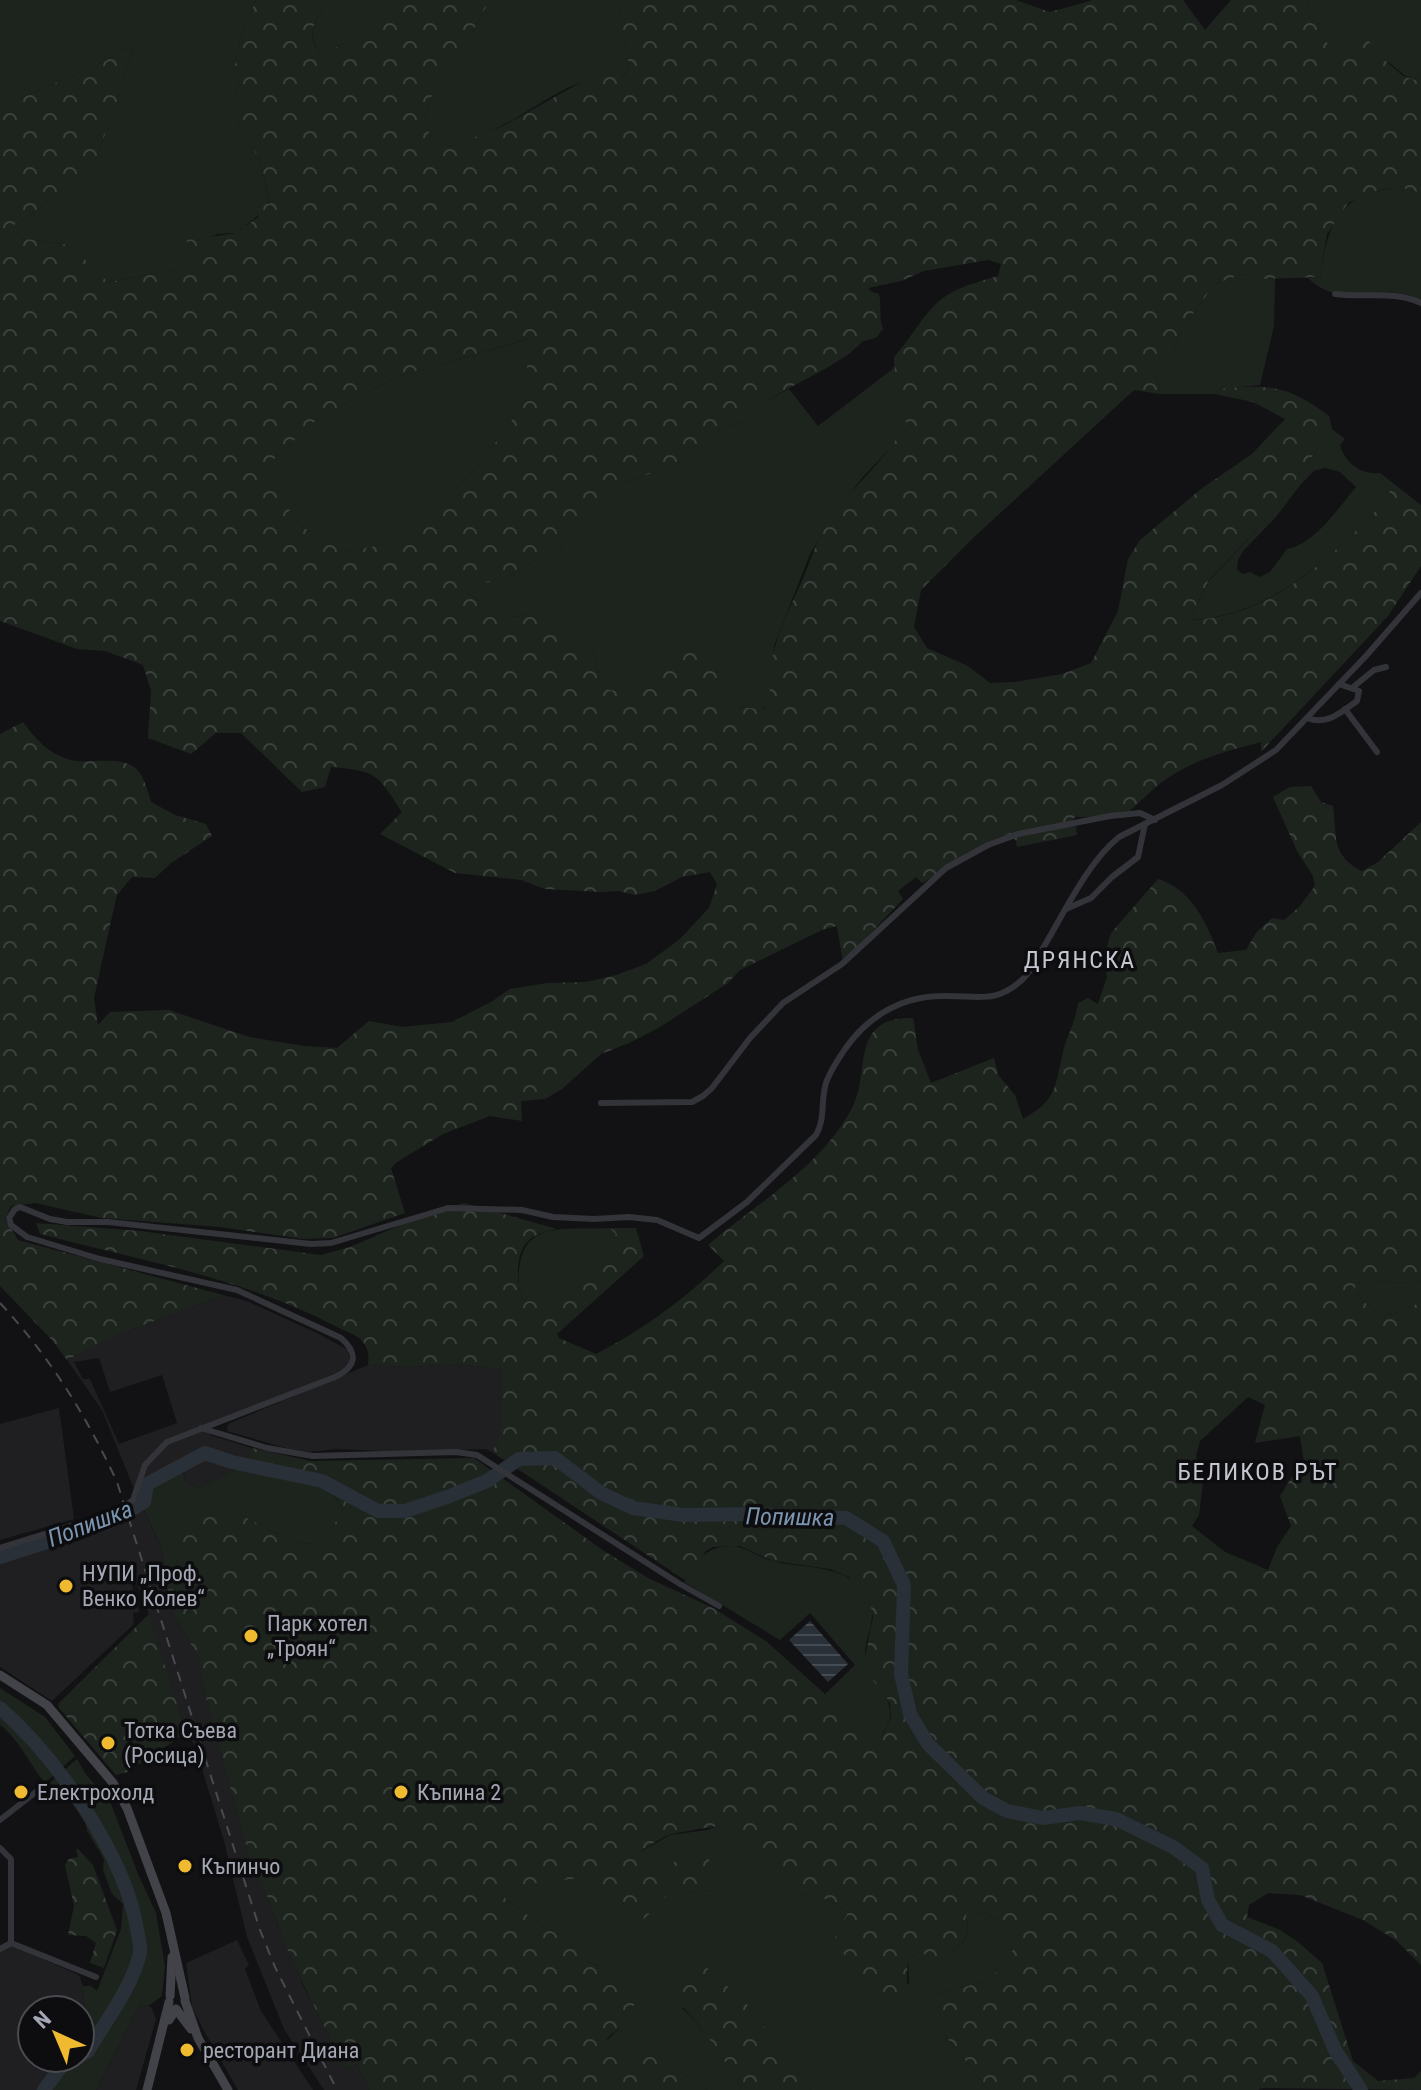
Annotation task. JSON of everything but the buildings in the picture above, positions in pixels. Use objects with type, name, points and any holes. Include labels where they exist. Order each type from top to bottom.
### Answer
[{"type":"street","points":[[1335,294],[1355,297],[1394,295],[1421,303]]},
{"type":"street","points":[[0,1548],[127,1506],[133,1500],[145,1465],[155,1452],[173,1438],[346,1373],[353,1363],[350,1347],[337,1336],[237,1290],[100,1259],[27,1237],[11,1225],[9,1218],[15,1209],[20,1207],[67,1222],[108,1222],[311,1244],[331,1243],[448,1208],[522,1210],[553,1217],[657,1220],[699,1238],[747,1202],[809,1144],[820,1128],[826,1081],[846,1048],[872,1019],[896,1005],[921,998],[977,999],[999,995],[1013,988],[1027,975],[1109,845],[1250,768],[1276,750],[1421,593]]},
{"type":"street","points":[[1352,688],[1374,670],[1386,667]]},
{"type":"street","points":[[1307,718],[1317,722],[1327,720],[1359,698],[1359,691],[1339,684]]},
{"type":"street","points":[[1345,709],[1377,752]]},
{"type":"street","points":[[601,1103],[692,1102],[703,1096],[783,1003],[842,964],[946,868],[988,845],[1018,834],[1110,816],[1140,813],[1155,820]]},
{"type":"street","points":[[1066,909],[1091,898],[1138,857],[1145,824]]},
{"type":"street","points":[[201,1428],[296,1454],[330,1457],[464,1452],[488,1460],[719,1606]]},
{"type":"street","points":[[0,1675],[47,1705],[113,1783],[127,1808],[166,1913],[185,2000],[198,2038]]},
{"type":"street","points":[[0,1820],[41,1788]]},
{"type":"street","points":[[0,1848],[11,1859],[11,1943]]},
{"type":"street","points":[[147,2090],[171,2003],[172,1942]]},
{"type":"street","points":[[0,1949],[11,1943]]},
{"type":"street","points":[[11,1943],[96,1977]]},
{"type":"street","points":[[171,2003],[178,1992],[185,2000]]},
{"type":"street","points":[[171,2003],[183,2007],[185,2000]]},
{"type":"street","points":[[171,2003],[198,2038],[228,2090]]},
{"type":"street","points":[[162,2035],[174,2023],[188,2025]]},
{"type":"shaded area","points":[[223,1295],[247,1301],[348,1350],[350,1362],[339,1372],[208,1431],[210,1435],[252,1448],[245,1465],[199,1488],[186,1483],[183,1469],[154,1482],[139,1500],[162,1549],[167,1592],[174,1614],[198,1657],[207,1702],[250,1860],[262,1880],[304,1987],[346,2069],[357,2064],[370,2090],[324,2090],[284,2029],[247,1937],[224,1841],[195,1746],[185,1730],[144,1599],[127,1566],[139,1612],[133,1613],[134,1624],[52,1701],[0,1667],[0,1560],[115,1522],[113,1513],[138,1499],[102,1410],[67,1360],[115,1336]],"holes":[[[99,1358],[110,1392],[162,1375],[177,1423],[119,1444],[90,1379],[83,1379],[74,1362]]]},
{"type":"shaded area","points":[[456,1364],[504,1369],[500,1435],[492,1452],[486,1449],[404,1452],[337,1449],[309,1452],[227,1431],[228,1424],[368,1365],[408,1367]]},
{"type":"shaded area","points":[[59,1408],[74,1519],[0,1540],[0,1424]]},
{"type":"shaded area","points":[[810,1621],[848,1664],[828,1682],[789,1640]]},
{"type":"shaded area","points":[[237,1940],[249,1965],[245,1969],[261,2011],[313,2090],[238,2090],[203,2029],[192,2007],[186,1963]]},
{"type":"shaded area","points":[[11,1945],[79,1975],[84,1994],[16,1994],[16,2074],[60,2074],[53,2090],[0,2090],[0,1951]]},
{"type":"shaded area","points":[[140,2004],[151,2007],[156,2019],[136,2090],[96,2090]]},
{"type":"green space","points":[[0,0],[256,0],[240,40],[235,65],[239,83],[236,96],[240,132],[260,159],[270,205],[237,233],[217,234],[187,249],[182,269],[107,282],[70,245],[20,238],[14,225],[93,166],[117,103],[133,48],[121,50],[104,62],[0,107]]},
{"type":"green space","points":[[256,0],[327,0],[313,33],[313,40],[321,54],[361,36],[395,0],[490,0],[453,67],[433,92],[425,119],[431,138],[450,147],[505,125],[592,76],[607,73],[623,77],[629,66],[618,0],[1016,0],[1050,12],[1093,0],[1183,0],[1205,30],[1231,0],[1308,0],[1306,11],[1332,50],[1344,49],[1361,32],[1403,76],[1415,80],[1421,74],[1421,193],[1399,187],[1379,190],[1348,203],[1327,234],[1320,277],[1261,279],[1243,274],[1215,284],[1182,328],[1172,355],[1154,362],[1151,370],[1159,382],[1160,394],[1134,390],[973,538],[921,590],[914,627],[927,648],[968,666],[990,683],[1062,674],[1091,663],[1118,611],[1128,559],[1140,540],[1201,489],[1252,454],[1285,419],[1253,402],[1215,394],[1219,389],[1265,387],[1289,393],[1329,416],[1332,429],[1270,516],[1209,580],[1189,620],[1249,608],[1301,578],[1348,538],[1391,495],[1380,473],[1421,505],[1421,566],[1388,616],[1261,752],[1261,742],[1185,768],[1162,782],[1124,816],[1075,817],[1067,827],[1076,826],[1077,835],[1017,847],[1016,841],[1008,834],[922,883],[916,877],[898,891],[903,899],[843,962],[837,926],[822,930],[740,970],[728,983],[660,1027],[601,1054],[562,1089],[545,1099],[521,1101],[522,1121],[490,1116],[443,1134],[397,1162],[391,1168],[405,1213],[333,1238],[304,1239],[220,1227],[102,1218],[35,1203],[11,1206],[5,1219],[18,1240],[223,1295],[115,1336],[67,1360],[0,1286],[0,734],[23,722],[43,745],[62,757],[76,761],[119,762],[134,767],[144,779],[151,802],[175,815],[206,824],[212,836],[171,863],[155,878],[132,877],[117,895],[94,998],[98,1025],[110,1012],[169,1010],[249,1037],[337,1048],[369,1021],[402,1027],[452,1022],[510,989],[547,983],[586,982],[646,964],[680,939],[709,908],[717,884],[710,872],[682,877],[655,891],[635,895],[618,891],[545,889],[521,880],[455,873],[380,834],[402,812],[381,782],[368,773],[331,767],[325,787],[302,792],[241,733],[216,733],[191,754],[148,738],[151,691],[143,665],[105,651],[77,649],[0,621],[0,107],[104,62],[121,50],[133,48],[117,103],[93,166],[14,225],[20,238],[70,245],[108,282],[182,269],[187,240],[237,233],[258,217],[259,202],[270,204],[260,159],[240,132],[236,96],[239,83],[235,65],[240,40]],"holes":[[[988,260],[1001,264],[998,276],[964,287],[941,300],[894,357],[895,379],[906,423],[874,468],[837,509],[824,530],[780,633],[773,658],[770,703],[763,709],[732,707],[724,712],[719,709],[716,665],[709,648],[696,647],[674,653],[628,692],[609,690],[599,679],[593,649],[572,635],[560,621],[537,613],[515,617],[480,609],[477,599],[467,593],[467,589],[511,575],[548,553],[575,543],[608,489],[676,464],[705,436],[746,420],[761,403],[825,369],[863,341],[876,338],[883,329],[880,298],[879,294],[868,288],[901,281],[924,271]],[[528,339],[526,400],[478,467],[396,542],[345,552],[299,525],[263,469],[321,416],[399,376]]]},
{"type":"green space","points":[[327,0],[395,0],[361,36],[321,54],[313,33]]},
{"type":"green space","points":[[490,0],[618,0],[629,66],[622,78],[592,78],[577,84],[503,125],[450,147],[431,138],[425,119],[433,92],[453,67]]},
{"type":"green space","points":[[1308,0],[1421,0],[1421,74],[1415,80],[1376,56],[1332,51],[1306,11]]},
{"type":"green space","points":[[1399,187],[1421,193],[1421,301],[1392,292],[1337,294],[1322,289],[1308,278],[1320,277],[1327,240],[1340,214],[1349,204],[1378,191]]},
{"type":"green space","points":[[1243,274],[1275,279],[1274,326],[1260,385],[1220,389],[1215,394],[1160,394],[1159,382],[1151,370],[1154,362],[1172,355],[1182,328],[1215,284]]},
{"type":"green space","points":[[529,339],[526,400],[478,467],[396,542],[345,552],[299,525],[262,469],[321,416],[399,376]]},
{"type":"green space","points":[[894,368],[906,423],[897,441],[835,513],[810,554],[774,646],[770,703],[763,708],[739,708],[724,712],[718,709],[716,665],[637,684],[628,692],[609,690],[599,679],[593,649],[572,635],[560,621],[537,613],[515,617],[480,609],[477,599],[467,593],[467,589],[511,575],[548,553],[575,543],[577,532],[608,489],[676,464],[705,436],[746,420],[761,403],[789,389],[818,426]]},
{"type":"green space","points":[[1332,429],[1345,439],[1340,445],[1350,462],[1360,470],[1380,473],[1391,495],[1325,559],[1276,594],[1220,616],[1189,620],[1209,581],[1270,516]],"holes":[[[1325,468],[1340,472],[1356,487],[1316,533],[1287,549],[1270,572],[1260,577],[1237,570],[1243,551],[1314,471]]]},
{"type":"green space","points":[[1311,786],[1321,802],[1333,806],[1340,852],[1362,871],[1378,862],[1421,822],[1421,1280],[1365,1279],[1356,1284],[1355,1289],[1360,1298],[1381,1316],[1394,1314],[1421,1302],[1421,1965],[1397,1941],[1363,1920],[1300,1895],[1268,1893],[1249,1905],[1247,1917],[1280,1930],[1322,1963],[1353,2061],[1378,2081],[1414,2078],[1421,2071],[1421,2090],[989,2090],[927,2013],[936,1994],[991,1980],[1018,1943],[1003,1925],[983,1913],[966,1914],[964,1940],[943,1960],[918,1952],[908,1960],[905,1991],[891,2005],[833,1943],[848,1912],[814,1893],[804,1896],[733,1825],[669,1835],[636,1855],[654,1871],[704,1848],[715,1874],[711,1890],[668,1895],[644,1919],[589,1877],[496,1888],[545,1928],[579,1944],[588,1962],[635,1982],[647,1997],[621,2014],[621,2027],[605,2043],[614,2050],[649,2050],[707,2090],[370,2090],[357,2064],[346,2069],[293,1962],[250,1860],[207,1702],[198,1657],[174,1614],[167,1592],[179,1552],[182,1524],[200,1506],[230,1509],[296,1544],[315,1543],[335,1523],[343,1509],[329,1487],[245,1465],[252,1448],[311,1461],[474,1458],[604,1551],[648,1578],[713,1608],[767,1642],[825,1694],[871,1742],[882,1737],[891,1717],[890,1704],[885,1695],[863,1668],[873,1617],[870,1603],[849,1577],[830,1569],[773,1561],[740,1546],[713,1547],[706,1551],[685,1580],[492,1452],[500,1435],[503,1369],[456,1364],[408,1367],[368,1365],[367,1351],[361,1340],[303,1311],[192,1272],[40,1234],[36,1223],[140,1231],[321,1255],[350,1247],[426,1214],[464,1203],[557,1229],[530,1239],[520,1254],[518,1278],[523,1299],[541,1303],[550,1299],[611,1244],[616,1234],[609,1228],[636,1228],[644,1256],[557,1334],[559,1338],[596,1354],[647,1324],[709,1275],[724,1261],[708,1245],[788,1182],[825,1147],[853,1106],[866,1048],[879,1026],[893,1020],[913,1018],[918,1050],[931,1083],[994,1058],[999,1076],[1015,1095],[1023,1119],[1053,1092],[1078,1003],[1088,998],[1098,1004],[1107,977],[1104,958],[1111,933],[1158,879],[1189,899],[1203,919],[1218,953],[1246,950],[1256,933],[1272,918],[1284,920],[1315,886],[1313,876],[1297,851],[1273,797],[1290,787]],"holes":[[[1248,1397],[1265,1405],[1255,1443],[1300,1436],[1304,1463],[1299,1465],[1280,1496],[1291,1526],[1277,1547],[1268,1570],[1225,1552],[1192,1526],[1199,1515],[1203,1481],[1196,1456],[1200,1441]]]},
{"type":"green space","points":[[609,1228],[617,1234],[611,1244],[550,1299],[541,1303],[523,1299],[518,1281],[520,1263],[532,1239],[555,1230]]},
{"type":"green space","points":[[1365,1279],[1421,1280],[1421,1302],[1394,1314],[1381,1316],[1360,1298],[1355,1289],[1356,1284]]},
{"type":"green space","points":[[245,1465],[328,1487],[343,1509],[335,1523],[315,1543],[296,1544],[230,1509],[179,1552],[167,1592],[162,1549],[139,1499],[154,1482],[182,1468],[186,1483],[199,1488]]},
{"type":"green space","points":[[113,1513],[115,1522],[0,1560],[0,1549]]},
{"type":"green space","points":[[732,1546],[772,1561],[829,1570],[855,1582],[864,1592],[872,1613],[865,1648],[866,1660],[890,1708],[882,1737],[871,1742],[825,1694],[855,1665],[810,1613],[780,1640],[684,1582],[707,1552]]},
{"type":"green space","points":[[149,1614],[186,1733],[127,1772],[116,1775],[58,1704]]},
{"type":"green space","points":[[0,1688],[45,1717],[75,1756],[45,1783],[19,1745],[0,1725]]},
{"type":"green space","points":[[77,1759],[111,1804],[156,1913],[165,1966],[162,1996],[148,2006],[140,2004],[96,2090],[53,2090],[60,2074],[96,2074],[96,1994],[84,1994],[83,1986],[91,1986],[97,1991],[121,1929],[123,1904],[112,1894],[103,1870],[104,1859],[87,1831],[83,1812],[46,1786]]},
{"type":"green space","points":[[733,1824],[804,1896],[814,1893],[848,1912],[909,1985],[908,1960],[918,1952],[943,1959],[950,1954],[966,1935],[966,1914],[983,1913],[1003,1925],[1019,1943],[991,1980],[936,1994],[927,2013],[989,2090],[811,2090],[746,2003],[682,2008],[715,2046],[741,2090],[707,2090],[649,2050],[614,2050],[604,2043],[621,2027],[621,2014],[647,1997],[635,1982],[588,1962],[579,1944],[545,1928],[495,1887],[589,1877],[644,1919],[668,1895],[711,1890],[704,1848],[654,1871],[635,1855],[670,1835],[707,1830]]},
{"type":"green space","points":[[78,1849],[93,1865],[117,1930],[104,1968],[90,1963],[96,1943],[86,1936],[68,1935],[74,1906],[65,1865],[69,1859],[78,1857]]},
{"type":"green space","points":[[698,1965],[705,1966],[746,2003],[811,2090],[741,2090],[718,2051],[674,1993],[677,1984]]},
{"type":"waterway","name":"Попишка","points":[[0,1557],[110,1522],[144,1502],[147,1484],[205,1453],[232,1462],[322,1481],[378,1511],[405,1511],[447,1497],[487,1481],[519,1459],[555,1458],[601,1493],[633,1508],[683,1515],[846,1518],[883,1541],[904,1585],[901,1674],[910,1714],[928,1744],[983,1798],[1007,1811],[1043,1818],[1080,1813],[1116,1819],[1173,1847],[1202,1868],[1208,1900],[1222,1925],[1272,1951],[1312,1996],[1335,2050],[1361,2090]]},
{"type":"waterway","points":[[0,1708],[43,1753],[85,1809],[103,1839],[130,1900],[140,1953],[131,1979],[96,2038]]},
{"type":"waterway","points":[[44,2090],[56,2074]]},
{"type":"railway","points":[[0,1303],[35,1344],[66,1388],[117,1482],[260,1930],[275,1967],[337,2090]]},
{"type":"place","name":"НУПИ „Проф. Венко Колев“","points":[[66,1586]]},
{"type":"place","name":"Парк хотел „Троян“","points":[[251,1636]]},
{"type":"place","name":"Тотка Съева (Росица)","points":[[108,1743]]},
{"type":"place","name":"Електрохолд","points":[[21,1792]]},
{"type":"place","name":"Къпина 2","points":[[401,1792]]},
{"type":"place","name":"Къпинчо","points":[[185,1866]]},
{"type":"place","name":"ресторант Диана","points":[[187,2050]]},
{"type":"district","name":"ДРЯНСКА","points":[[1080,960]]},
{"type":"district","name":"БЕЛИКОВ РЪТ","points":[[1258,1472]]}]
